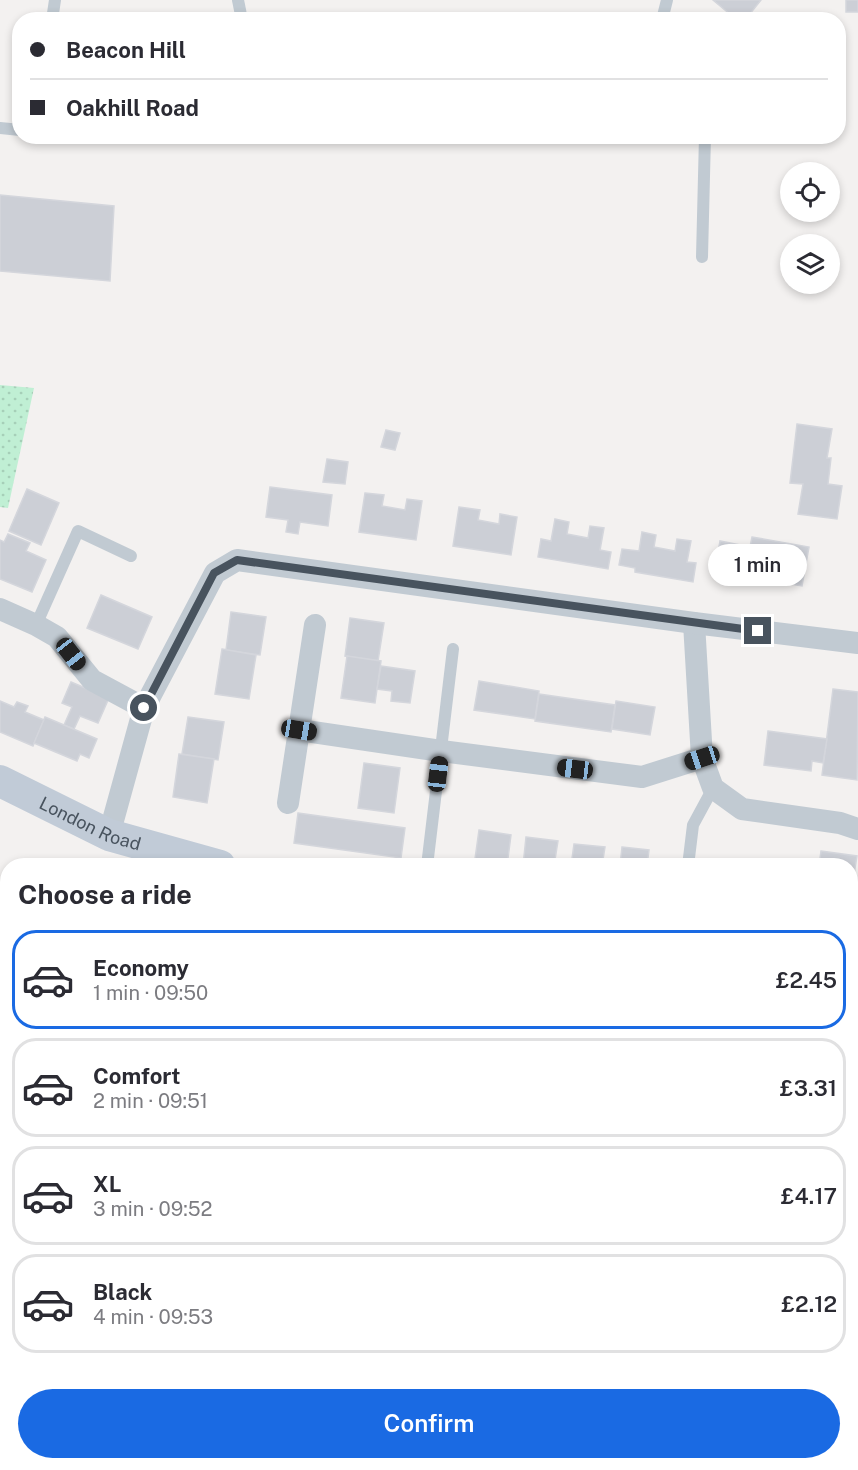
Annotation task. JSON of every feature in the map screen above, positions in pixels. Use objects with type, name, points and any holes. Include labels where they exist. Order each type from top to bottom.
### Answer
[{"type":"street","points":[[109,836],[144,708],[214,573],[237,560],[858,644]]},
{"type":"street","points":[[0,609],[57,637],[92,680],[144,708]]},
{"type":"street","points":[[694,623],[702,758],[713,788],[742,809],[840,823],[858,829]]},
{"type":"street","points":[[288,803],[315,625]]},
{"type":"street","points":[[299,730],[642,777],[702,758]]},
{"type":"street","name":"London Road","points":[[0,781],[109,836],[190,858]]},
{"type":"lane","points":[[702,257],[705,144]]},
{"type":"lane","points":[[36,625],[78,531],[131,556]]},
{"type":"lane","points":[[428,858],[453,650]]},
{"type":"lane","points":[[689,858],[693,825],[713,788]]},
{"type":"green space","points":[[0,385],[34,388],[8,508],[0,507]]},
{"type":"building","points":[[713,0],[761,0],[751,12],[727,12]]},
{"type":"building","points":[[846,0],[858,0],[858,12],[846,12]]},
{"type":"building","points":[[0,195],[114,206],[110,281],[0,271]]},
{"type":"building","points":[[797,424],[832,429],[827,458],[831,458],[828,484],[842,486],[837,519],[798,514],[803,484],[790,483]]},
{"type":"building","points":[[386,430],[400,433],[395,450],[381,447]]},
{"type":"building","points":[[327,459],[348,462],[345,484],[323,482]]},
{"type":"building","points":[[270,487],[332,495],[328,526],[300,522],[298,534],[286,532],[288,520],[266,517]]},
{"type":"building","points":[[27,489],[59,503],[41,545],[9,531]]},
{"type":"building","points":[[365,493],[384,495],[382,506],[405,510],[407,499],[422,501],[416,540],[359,532]]},
{"type":"building","points":[[459,507],[480,510],[478,520],[499,524],[500,514],[517,517],[511,555],[453,546]]},
{"type":"building","points":[[555,519],[569,522],[567,534],[588,538],[590,526],[604,528],[600,550],[611,552],[608,569],[538,557],[541,539],[551,541]]},
{"type":"building","points":[[642,532],[656,535],[654,547],[675,551],[677,539],[691,541],[687,562],[696,563],[693,582],[635,572],[635,568],[619,565],[622,549],[639,551]]},
{"type":"building","points":[[8,534],[30,543],[26,551],[46,560],[32,592],[0,579],[0,540],[4,542]]},
{"type":"building","points":[[752,537],[809,547],[802,586],[749,577],[748,582],[714,576],[720,541],[750,547]]},
{"type":"building","points":[[101,595],[152,617],[138,649],[87,628]]},
{"type":"building","points":[[231,612],[266,617],[260,655],[226,650]]},
{"type":"building","points":[[350,618],[384,623],[378,661],[345,656]]},
{"type":"building","points":[[222,649],[256,655],[249,699],[215,694]]},
{"type":"building","points":[[347,656],[381,661],[375,703],[341,698]]},
{"type":"building","points":[[381,666],[415,671],[410,703],[391,701],[392,691],[377,689]]},
{"type":"building","points":[[479,681],[539,691],[535,719],[474,710]]},
{"type":"building","points":[[71,682],[109,698],[98,723],[80,716],[74,729],[64,725],[72,707],[62,703]]},
{"type":"building","points":[[833,689],[858,692],[857,780],[822,775]]},
{"type":"building","points":[[539,694],[615,705],[611,732],[535,721]]},
{"type":"building","points":[[0,701],[14,707],[17,702],[28,706],[25,712],[44,720],[33,746],[0,732]]},
{"type":"building","points":[[616,701],[655,707],[650,735],[612,729]]},
{"type":"building","points":[[45,717],[97,739],[89,758],[80,754],[77,761],[34,743]]},
{"type":"building","points":[[188,717],[224,722],[218,760],[182,754]]},
{"type":"building","points":[[768,731],[827,739],[823,763],[812,761],[811,771],[764,765]]},
{"type":"building","points":[[179,754],[214,759],[207,803],[173,797]]},
{"type":"building","points":[[364,763],[400,768],[394,813],[358,808]]},
{"type":"building","points":[[298,813],[405,828],[401,858],[294,843]]},
{"type":"building","points":[[479,830],[511,835],[508,858],[475,858]]},
{"type":"building","points":[[526,837],[558,841],[555,858],[524,858]]},
{"type":"building","points":[[574,844],[605,847],[603,858],[572,858]]},
{"type":"building","points":[[622,847],[649,850],[648,858],[621,858]]},
{"type":"building","points":[[821,851],[857,856],[857,858],[820,858]]},
{"type":"route","points":[[144,708],[214,573],[237,560],[758,631]]}]
